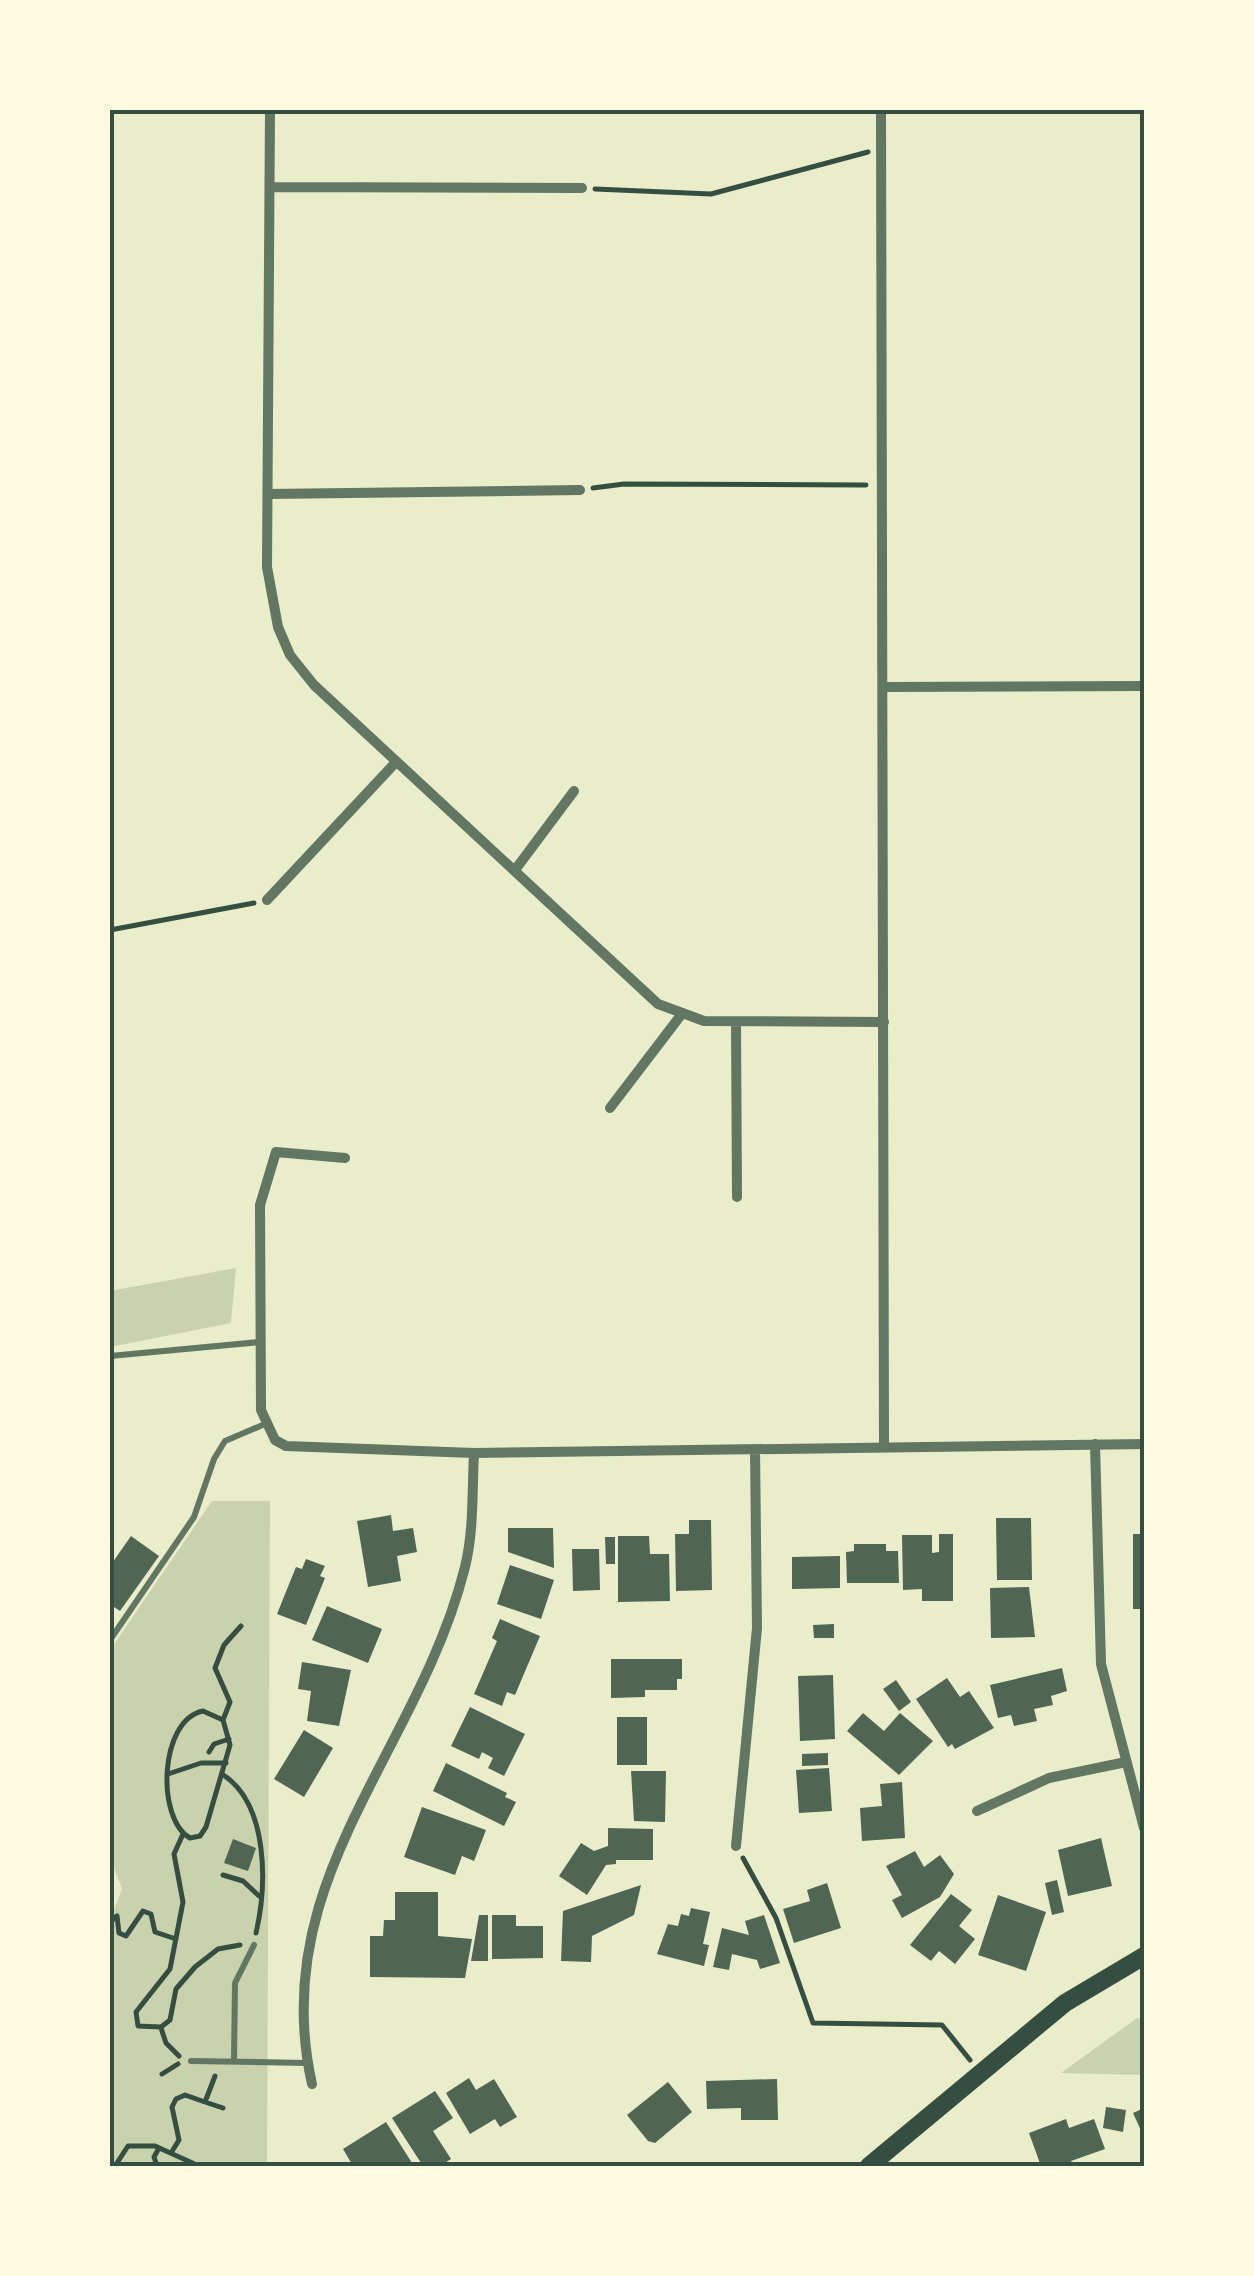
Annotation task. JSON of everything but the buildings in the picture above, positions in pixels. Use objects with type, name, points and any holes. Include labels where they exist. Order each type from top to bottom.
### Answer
[{"type":"main road","points":[[869,2166],[1065,2003],[1144,1956]]},
{"type":"street","points":[[270,110],[270,600],[290,654],[314,684],[636,986],[681,1016],[736,1023],[884,1022]]},
{"type":"street","points":[[881,110],[884,1446]]},
{"type":"street","points":[[270,187],[582,188]]},
{"type":"street","points":[[268,494],[580,490]]},
{"type":"street","points":[[884,687],[1144,686]]},
{"type":"street","points":[[267,900],[396,762]]},
{"type":"street","points":[[515,870],[574,791]]},
{"type":"street","points":[[610,1108],[681,1016]]},
{"type":"street","points":[[736,1023],[736,1197]]},
{"type":"street","points":[[344,1158],[276,1152],[260,1204],[259,1395],[264,1424],[275,1440],[303,1448],[474,1452],[1144,1444]]},
{"type":"street","points":[[1095,1444],[1102,1664],[1144,1828]]},
{"type":"street","points":[[736,1846],[757,1628],[755,1448]]},
{"type":"street","points":[[312,2084],[303,2026],[316,1907],[335,1855],[406,1718],[457,1592],[470,1536],[474,1452]]},
{"type":"street","points":[[977,1811],[1050,1778],[1126,1762]]},
{"type":"lane","points":[[110,1356],[261,1342]]},
{"type":"lane","points":[[110,1640],[194,1517],[214,1459],[226,1441],[264,1424]]},
{"type":"lane","points":[[234,2061],[235,1983],[254,1945]]},
{"type":"lane","points":[[191,2062],[308,2063]]},
{"type":"path","points":[[582,188],[711,194],[881,148]]},
{"type":"path","points":[[580,490],[624,484],[882,484]]},
{"type":"path","points":[[110,930],[267,900]]},
{"type":"path","points":[[183,1834],[200,1836],[226,1763],[229,1739],[222,1720],[230,1702],[215,1668],[224,1644],[242,1626]]},
{"type":"path","points":[[222,1720],[203,1711],[188,1714],[173,1740],[168,1774],[172,1805],[183,1834],[174,1854],[183,1902],[167,1978],[142,2003],[135,2019],[146,2029],[161,2027],[170,2020],[176,1989],[203,1959],[218,1949],[254,1945],[262,1898],[255,1823],[246,1796],[222,1774]]},
{"type":"path","points":[[209,1752],[214,1744],[229,1739]]},
{"type":"path","points":[[168,1774],[201,1763],[226,1763]]},
{"type":"path","points":[[736,1846],[776,1918],[813,2023],[942,2026],[980,2071]]},
{"type":"path","points":[[224,1875],[242,1882],[262,1898]]},
{"type":"path","points":[[110,1922],[118,1916],[120,1933],[126,1936],[143,1911],[151,1914],[155,1932],[176,1939]]},
{"type":"path","points":[[161,2027],[166,2043],[191,2062]]},
{"type":"path","points":[[205,2102],[222,2061]]},
{"type":"path","points":[[171,2153],[179,2140],[172,2107],[176,2099],[185,2096],[223,2108]]},
{"type":"path","points":[[116,2166],[128,2146],[160,2148],[199,2166]]},
{"type":"path","points":[[157,2166],[154,2156],[160,2148]]},
{"type":"path","points":[[179,2166],[183,2158]]},
{"type":"green space","points":[[236,1268],[231,1323],[110,1347],[110,1291]]},
{"type":"green space","points":[[212,1501],[270,1501],[267,2166],[110,2166],[110,1920],[122,1889],[110,1857],[110,1650]]},
{"type":"green space","points":[[1137,2018],[1144,2019],[1144,2075],[1061,2073]]}]
